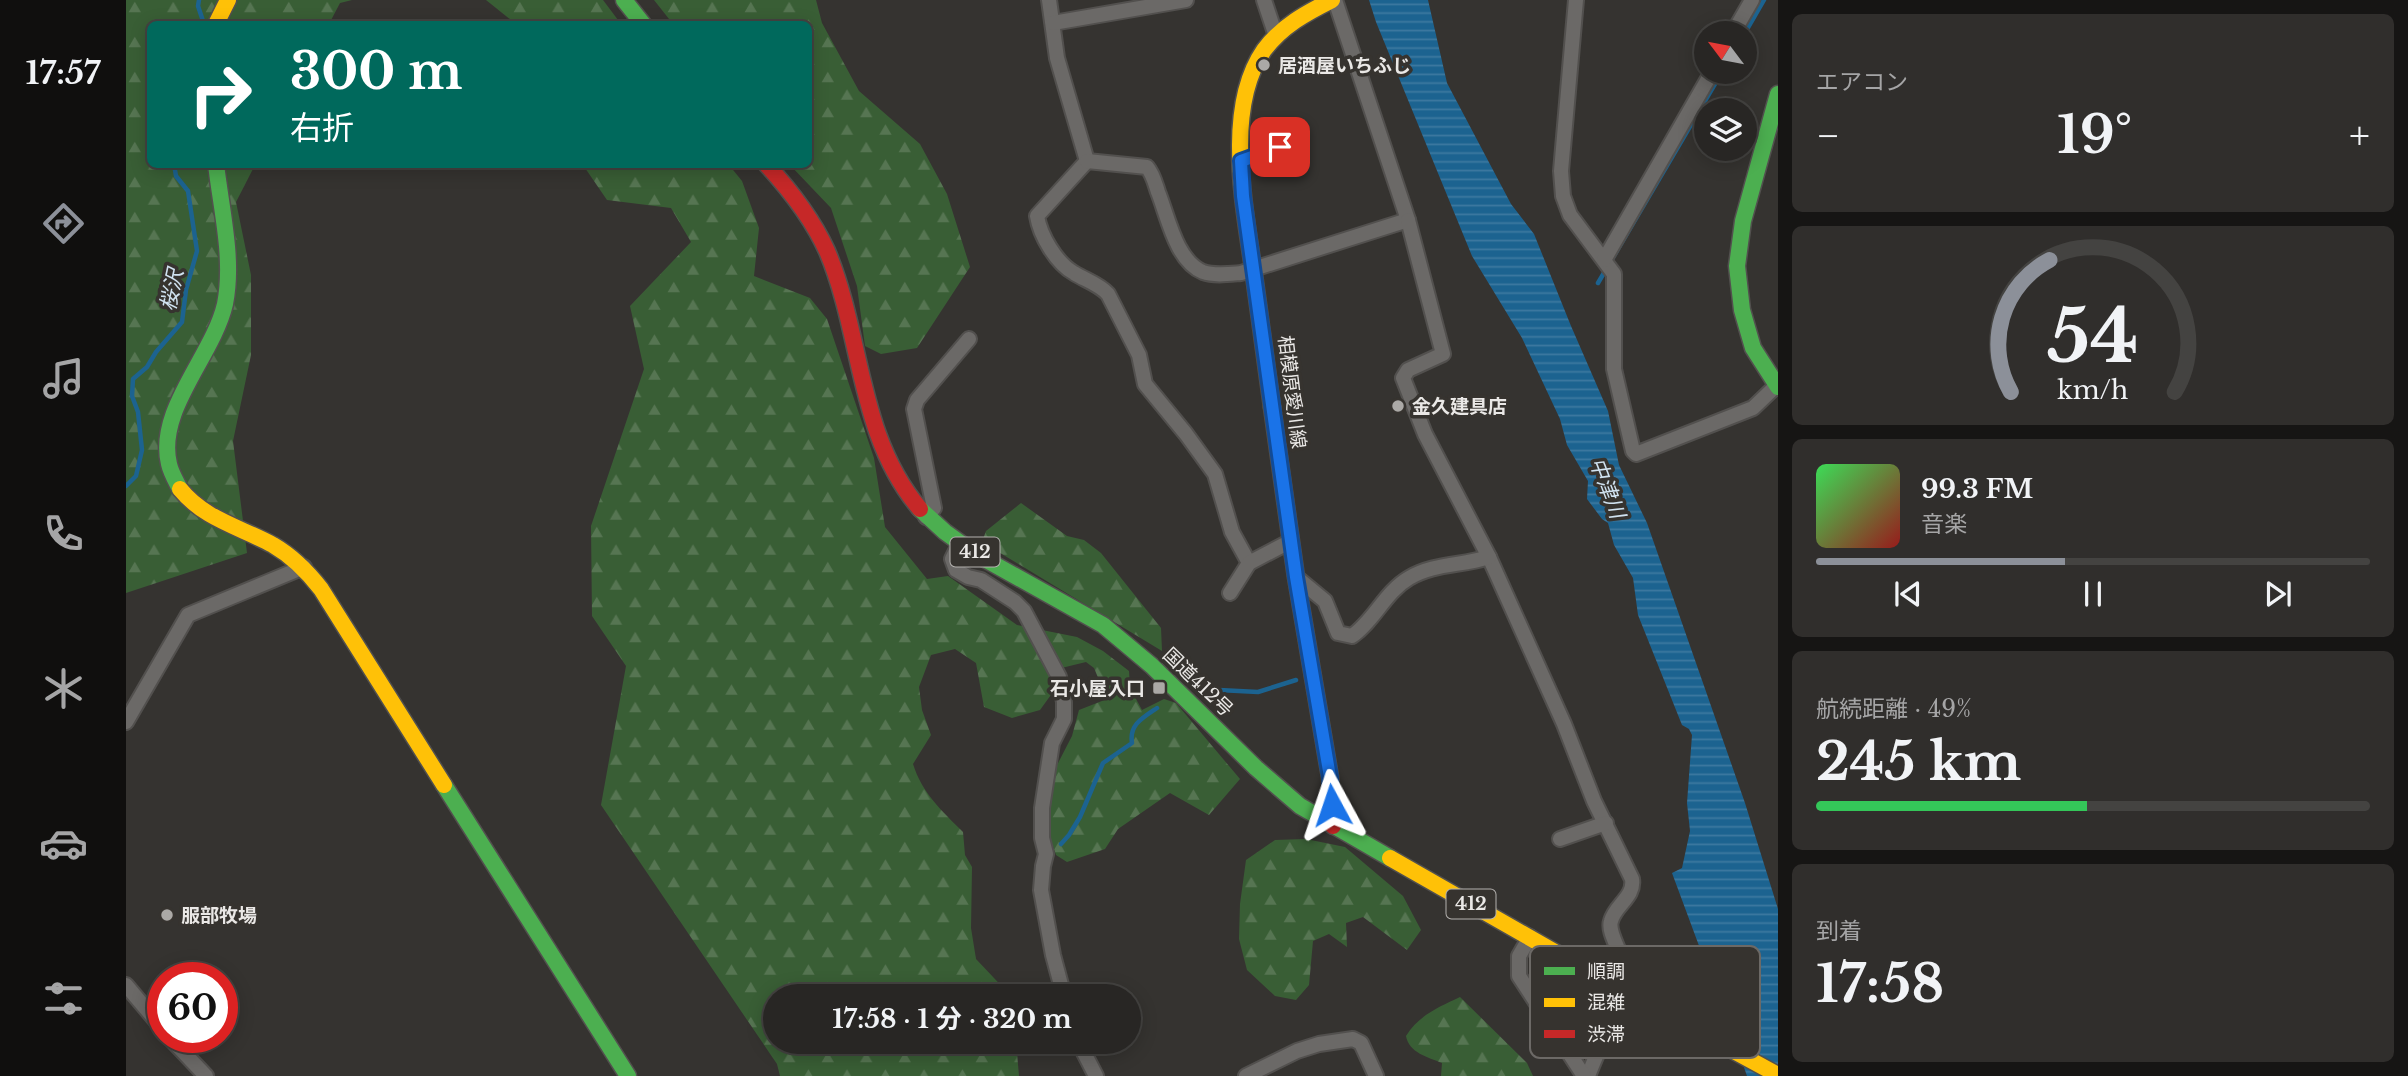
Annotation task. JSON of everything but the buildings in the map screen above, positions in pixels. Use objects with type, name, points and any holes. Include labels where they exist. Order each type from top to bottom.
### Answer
[{"type":"main road","points":[[218,21],[228,0]]},
{"type":"main road","points":[[624,0],[641,21]]},
{"type":"main road","name":"相模原愛川線","points":[[1333,0],[1299,17],[1276,36],[1254,71],[1245,97],[1240,138],[1243,196],[1296,577],[1330,777],[1333,826]]},
{"type":"main road","points":[[1777,387],[1753,348],[1742,310],[1737,267],[1743,221],[1778,94]]},
{"type":"main road","points":[[216,168],[227,259],[225,304],[216,334],[171,420],[167,460],[171,476],[182,493],[198,507],[228,525],[278,548],[304,567],[321,589],[628,1076]]},
{"type":"main road","name":"国道412号","points":[[769,168],[809,217],[832,264],[877,434],[897,478],[926,517],[960,543],[1101,624],[1130,645],[1265,776],[1300,806],[1545,946]]},
{"type":"main road","name":"国道412号","points":[[1747,1058],[1778,1075]]},
{"type":"street","points":[[1049,0],[1057,58],[1087,161]]},
{"type":"street","points":[[1053,23],[1186,0]]},
{"type":"street","points":[[1264,0],[1276,36]]},
{"type":"street","points":[[1333,0],[1408,219],[1443,354],[1408,370],[1403,378],[1430,445],[1489,557],[1633,885],[1611,918],[1610,927],[1617,946]]},
{"type":"street","points":[[1576,0],[1561,171],[1563,196],[1570,215],[1614,274],[1614,369],[1633,452],[1636,454],[1753,408],[1777,387]]},
{"type":"street","points":[[1740,21],[1752,0]]},
{"type":"street","points":[[1604,260],[1705,84]]},
{"type":"street","points":[[1241,161],[1300,140]]},
{"type":"street","points":[[1087,161],[1147,167],[1185,259],[1204,272],[1220,275],[1241,273],[1408,219]]},
{"type":"street","points":[[1087,161],[1037,216],[1041,231],[1069,271],[1108,294],[1139,355],[1145,384],[1215,474],[1232,532],[1250,563]]},
{"type":"street","points":[[926,517],[934,508],[914,409],[917,400],[969,339]]},
{"type":"street","points":[[1230,593],[1250,563],[1291,541]]},
{"type":"street","points":[[960,543],[952,559],[956,570],[981,580],[1024,611],[1059,677],[1065,702],[1064,720],[1052,743],[1042,808],[1042,838],[1046,854],[1041,890],[1061,984]]},
{"type":"street","points":[[1296,577],[1325,601],[1338,632],[1352,636],[1360,631],[1382,601],[1408,579],[1448,564],[1489,557]]},
{"type":"street","points":[[126,722],[188,615],[304,567]]},
{"type":"street","points":[[1560,839],[1606,823]]},
{"type":"street","points":[[1530,937],[1519,956],[1519,976],[1530,992]]},
{"type":"street","points":[[126,985],[147,1010]]},
{"type":"street","points":[[1246,1076],[1270,1070],[1297,1051],[1353,1039],[1360,1043],[1376,1076]]},
{"type":"street","points":[[184,1053],[206,1076]]},
{"type":"street","points":[[1085,1054],[1096,1076]]},
{"type":"street","points":[[1574,1058],[1586,1076]]},
{"type":"street","points":[[1586,1076],[1594,1058]]},
{"type":"green space","points":[[126,0],[352,0],[340,3],[331,21],[147,21],[147,168],[253,168],[236,202],[251,275],[251,355],[233,441],[247,553],[126,593]]},
{"type":"green space","points":[[486,0],[603,0],[619,21],[512,21]]},
{"type":"green space","points":[[654,0],[816,0],[822,23],[859,91],[920,144],[947,194],[970,267],[917,348],[881,354],[865,346],[857,286],[831,208],[793,168],[812,168],[812,21],[671,21]]},
{"type":"green space","points":[[585,168],[731,168],[742,181],[759,228],[754,276],[810,298],[827,319],[874,458],[885,527],[927,579],[948,576],[1017,625],[1077,637],[1103,651],[1129,671],[1130,688],[1142,710],[1164,699],[1176,703],[1240,779],[1209,815],[1170,793],[1118,829],[1105,849],[1067,862],[1056,855],[1047,829],[1056,767],[1072,736],[1079,710],[1107,699],[1094,668],[1086,662],[1049,671],[1053,692],[1040,710],[1012,718],[984,707],[976,663],[955,649],[931,655],[919,687],[922,710],[931,735],[913,764],[927,793],[963,832],[965,855],[972,867],[971,928],[976,959],[1000,984],[763,984],[763,1043],[601,805],[626,666],[592,616],[591,526],[644,369],[630,306],[691,242],[671,208],[607,200]]},
{"type":"green space","points":[[1021,503],[1067,536],[1084,540],[1101,553],[1161,628],[1162,651],[982,542],[986,531]]},
{"type":"green space","points":[[1306,839],[1345,847],[1403,896],[1421,930],[1407,950],[1363,917],[1346,923],[1347,947],[1329,934],[1313,941],[1309,985],[1296,1000],[1275,996],[1247,970],[1239,939],[1240,904],[1246,860],[1275,840]]},
{"type":"green space","points":[[1460,997],[1527,1063],[1533,1076],[1441,1076],[1442,1063],[1411,1047],[1406,1036],[1417,1022],[1430,1012]]},
{"type":"green space","points":[[770,1054],[1017,1054],[1019,1076],[780,1076],[777,1064]]},
{"type":"water","name":"中津川","points":[[1369,0],[1428,0],[1447,83],[1511,204],[1534,234],[1608,411],[1619,465],[1647,523],[1745,803],[1778,909],[1778,1076],[1747,1076],[1741,1058],[1760,1058],[1760,946],[1699,946],[1672,873],[1682,868],[1690,831],[1687,803],[1692,735],[1689,729],[1682,725],[1638,615],[1633,578],[1614,545],[1608,523],[1587,499],[1588,481],[1567,445],[1560,419],[1522,338],[1472,256]]},
{"type":"waterway","name":"桜沢","points":[[199,0],[198,6],[203,21]]},
{"type":"waterway","points":[[1752,21],[1764,0]]},
{"type":"waterway","points":[[1598,283],[1715,84]]},
{"type":"waterway","name":"桜沢","points":[[126,486],[136,476],[142,450],[138,412],[132,396],[133,379],[147,367],[156,352],[182,322],[186,290],[197,251],[188,191],[176,176],[175,168]]},
{"type":"waterway","points":[[1219,690],[1258,692],[1296,680]]},
{"type":"waterway","points":[[1061,844],[1080,817],[1103,763],[1132,743],[1135,727],[1157,708]]},
{"type":"traffic: fast","points":[[624,0],[641,21]]},
{"type":"traffic: fast","points":[[1778,94],[1743,221],[1737,266],[1742,310],[1753,348],[1778,387]]},
{"type":"traffic: fast","points":[[180,489],[169,464],[167,444],[171,424],[178,403],[219,324],[227,287],[226,234],[217,168]]},
{"type":"traffic: fast","points":[[920,509],[974,553],[1103,625],[1152,666],[1256,768],[1300,806],[1390,858]]},
{"type":"traffic: fast","points":[[444,785],[628,1076]]},
{"type":"traffic: slow","points":[[218,21],[228,0]]},
{"type":"traffic: slow","points":[[1272,407],[1242,190],[1240,130],[1244,101],[1251,74],[1271,41],[1295,21],[1332,0]]},
{"type":"traffic: slow","points":[[180,489],[211,515],[280,549],[310,576],[321,589],[444,785]]},
{"type":"traffic: slow","points":[[1390,858],[1544,946]]},
{"type":"traffic: slow","points":[[1747,1058],[1778,1075]]},
{"type":"traffic: jam","points":[[770,168],[800,205],[827,251],[839,283],[872,417],[899,480],[920,509]]},
{"type":"traffic: jam","points":[[1272,407],[1296,577],[1330,777],[1333,826]]},
{"type":"place","name":"居酒屋いちふじ","points":[[1264,65]]},
{"type":"place","name":"金久建具店","points":[[1398,406]]},
{"type":"place","name":"石小屋入口","points":[[1159,688]]},
{"type":"place","name":"服部牧場","points":[[167,915]]},
{"type":"route","points":[[1280,147],[1241,161],[1243,196],[1296,577],[1330,777],[1332,805]]}]
